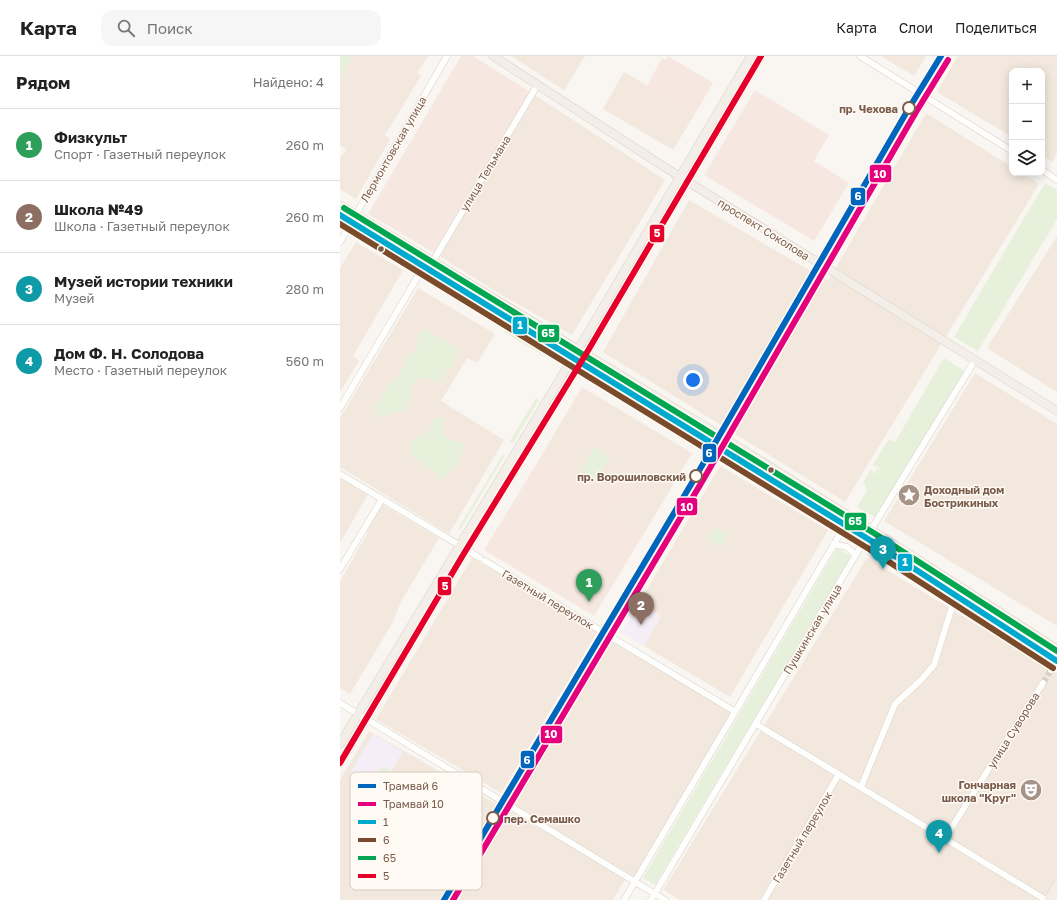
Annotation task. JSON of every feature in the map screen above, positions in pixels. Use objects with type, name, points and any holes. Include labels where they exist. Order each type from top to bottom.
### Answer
[{"type":"main road","name":"проспект Соколова","points":[[493,56],[684,179],[1057,412]]},
{"type":"main road","points":[[340,763],[466,550],[586,354],[751,56]]},
{"type":"main road","points":[[340,744],[578,349],[762,56]]},
{"type":"main road","points":[[482,840],[721,436],[920,92],[943,56]]},
{"type":"main road","points":[[340,205],[354,218],[424,266],[845,524],[956,594],[1057,661]]},
{"type":"main road","points":[[340,215],[354,218],[433,261],[499,303],[721,436],[1057,650]]},
{"type":"main road","points":[[1047,900],[1057,885]]},
{"type":"main road","points":[[446,900],[452,890]]},
{"type":"street","name":"Лермонтовская улица","points":[[340,242],[447,56]]},
{"type":"street","points":[[860,56],[920,92],[1009,149]]},
{"type":"street","name":"улица Тельмана","points":[[433,261],[538,84]]},
{"type":"street","points":[[1045,172],[1057,180]]},
{"type":"street","points":[[340,408],[424,266]]},
{"type":"street","name":"Пушкинская улица","points":[[651,900],[856,555],[975,360]]},
{"type":"street","points":[[340,474],[459,545]]},
{"type":"street","points":[[340,569],[382,499]]},
{"type":"street","points":[[624,900],[734,711],[850,517]]},
{"type":"street","points":[[833,544],[847,547],[856,555]]},
{"type":"street","name":"Газетный переулок","points":[[466,550],[605,632],[734,711]]},
{"type":"street","points":[[861,787],[893,708],[898,700],[921,680],[934,665],[956,594]]},
{"type":"street","points":[[1051,670],[1057,661]]},
{"type":"street","name":"улица Суворова","points":[[945,838],[1043,683]]},
{"type":"street","points":[[340,703],[455,772]]},
{"type":"street","points":[[756,724],[1047,900]]},
{"type":"street","name":"Газетный переулок","points":[[764,900],[839,774]]},
{"type":"street","points":[[482,788],[665,900]]},
{"type":"shaded area","points":[[340,56],[428,56],[417,73],[421,76],[385,135],[390,139],[356,199],[340,189],[340,157],[347,150],[340,145]]},
{"type":"shaded area","points":[[461,56],[473,56],[530,92],[433,252],[368,214]]},
{"type":"shaded area","points":[[511,56],[585,56],[564,90]]},
{"type":"shaded area","points":[[668,56],[713,83],[693,117],[645,90],[662,58],[666,60]]},
{"type":"shaded area","points":[[881,56],[926,56],[914,76]]},
{"type":"shaded area","points":[[958,56],[1057,56],[1057,153],[1052,162],[1045,157],[1045,68],[1009,68],[1009,135],[937,92]]},
{"type":"shaded area","points":[[624,72],[648,86],[646,90],[693,117],[673,150],[603,109]]},
{"type":"shaded area","points":[[755,90],[829,135],[814,161],[849,183],[814,241],[704,175]]},
{"type":"shaded area","points":[[530,92],[665,180],[572,335],[500,294],[433,252]]},
{"type":"shaded area","points":[[926,113],[1009,165],[1009,176],[1027,176],[1039,184],[845,502],[603,352],[689,200],[828,281]]},
{"type":"shaded area","points":[[1057,236],[1057,392],[987,348]]},
{"type":"shaded area","points":[[356,242],[403,270],[353,356],[359,361],[340,392],[340,268]]},
{"type":"shaded area","points":[[418,288],[495,334],[477,363],[467,358],[441,401],[504,440],[449,534],[340,467],[340,418]]},
{"type":"shaded area","points":[[975,373],[1057,424],[1057,626],[884,521]]},
{"type":"shaded area","points":[[582,387],[692,453],[643,535],[609,515],[618,499],[608,488],[580,472],[575,479],[540,458]]},
{"type":"shaded area","points":[[540,458],[575,479],[579,472],[608,488],[615,475],[640,490],[631,506],[618,499],[609,515],[643,535],[594,616],[484,550]]},
{"type":"shaded area","points":[[720,466],[828,530],[730,697],[644,646],[661,616],[639,603]]},
{"type":"shaded area","points":[[340,476],[368,494],[340,543]]},
{"type":"shaded area","points":[[380,503],[439,538],[400,603],[393,622],[350,694],[340,688],[340,582],[368,532],[365,530]]},
{"type":"shaded area","points":[[472,558],[597,632],[501,793],[482,782],[482,772],[466,772],[376,719]]},
{"type":"shaded area","points":[[867,558],[1057,673],[1057,900],[680,900],[663,890]]},
{"type":"shaded area","points":[[639,603],[661,616],[644,646],[621,633]]},
{"type":"shaded area","points":[[608,640],[733,713],[636,878],[511,804]]},
{"type":"shaded area","points":[[369,731],[441,772],[350,772],[350,890],[482,890],[482,796],[626,878],[613,900],[340,900],[340,780]]},
{"type":"shaded area","points":[[373,734],[403,752],[390,772],[351,772]]},
{"type":"green space","points":[[340,56],[352,56],[340,77]]},
{"type":"green space","points":[[1045,183],[1057,190],[1057,219],[978,351],[954,337]]},
{"type":"green space","points":[[507,327],[549,352],[546,357],[504,332]]},
{"type":"green space","points":[[428,330],[441,340],[452,344],[458,351],[452,366],[439,382],[425,378],[416,381],[412,384],[409,405],[407,408],[398,412],[391,411],[384,418],[381,418],[375,411],[375,407],[381,399],[387,385],[398,377],[408,357],[418,347],[417,338],[419,333]]},
{"type":"green space","points":[[944,358],[964,371],[877,518],[857,507],[868,489],[866,489],[864,481],[871,469],[876,475],[875,469],[879,470],[880,468],[873,465],[889,439],[895,442]]},
{"type":"green space","points":[[536,398],[539,400],[513,443],[510,441]]},
{"type":"green space","points":[[445,418],[442,433],[450,440],[465,443],[463,453],[454,469],[442,479],[415,459],[409,450],[411,442],[431,430],[432,420]]},
{"type":"green space","points":[[594,447],[610,457],[596,479],[581,469]]},
{"type":"green space","points":[[503,454],[505,455],[460,530],[458,529]]},
{"type":"green space","points":[[715,527],[728,534],[721,547],[707,539]]},
{"type":"green space","points":[[837,548],[851,556],[655,885],[643,878]]},
{"type":"green space","points":[[382,766],[390,772],[378,772]]},
{"type":"tunnel","points":[[1043,683],[1051,670]]},
{"type":"tram line","name":"6","points":[[482,836],[696,476],[909,108],[941,56]]},
{"type":"tram line","name":"10","points":[[482,851],[703,480],[916,112],[948,60]]},
{"type":"tram line","name":"6","points":[[444,900],[450,890]]},
{"type":"tram line","name":"10","points":[[453,900],[459,890]]},
{"type":"transit line","name":"5","points":[[340,763],[463,555],[586,354],[761,56]]},
{"type":"transit line","name":"65","points":[[344,208],[877,535],[1057,651]]},
{"type":"transit line","name":"1","points":[[340,215],[873,542],[1057,661]]},
{"type":"transit line","name":"6","points":[[340,224],[869,549],[1053,668]]},
{"type":"place","name":"пр. Чехова","points":[[909,108]]},
{"type":"place","name":"пр. Ворошиловский","points":[[696,476]]},
{"type":"place","name":"Доходный дом Бострикиных","points":[[909,495]]},
{"type":"place","name":"Музей истории техники","points":[[883,569]]},
{"type":"place","name":"Физкульт","points":[[589,602]]},
{"type":"place","name":"Школа №49","points":[[641,625]]},
{"type":"place","name":"Гончарная школа \"Круг\"","points":[[1031,790]]},
{"type":"place","name":"пер. Семашко","points":[[493,818]]},
{"type":"place","name":"Дом Ф. Н. Солодова","points":[[939,853]]}]
